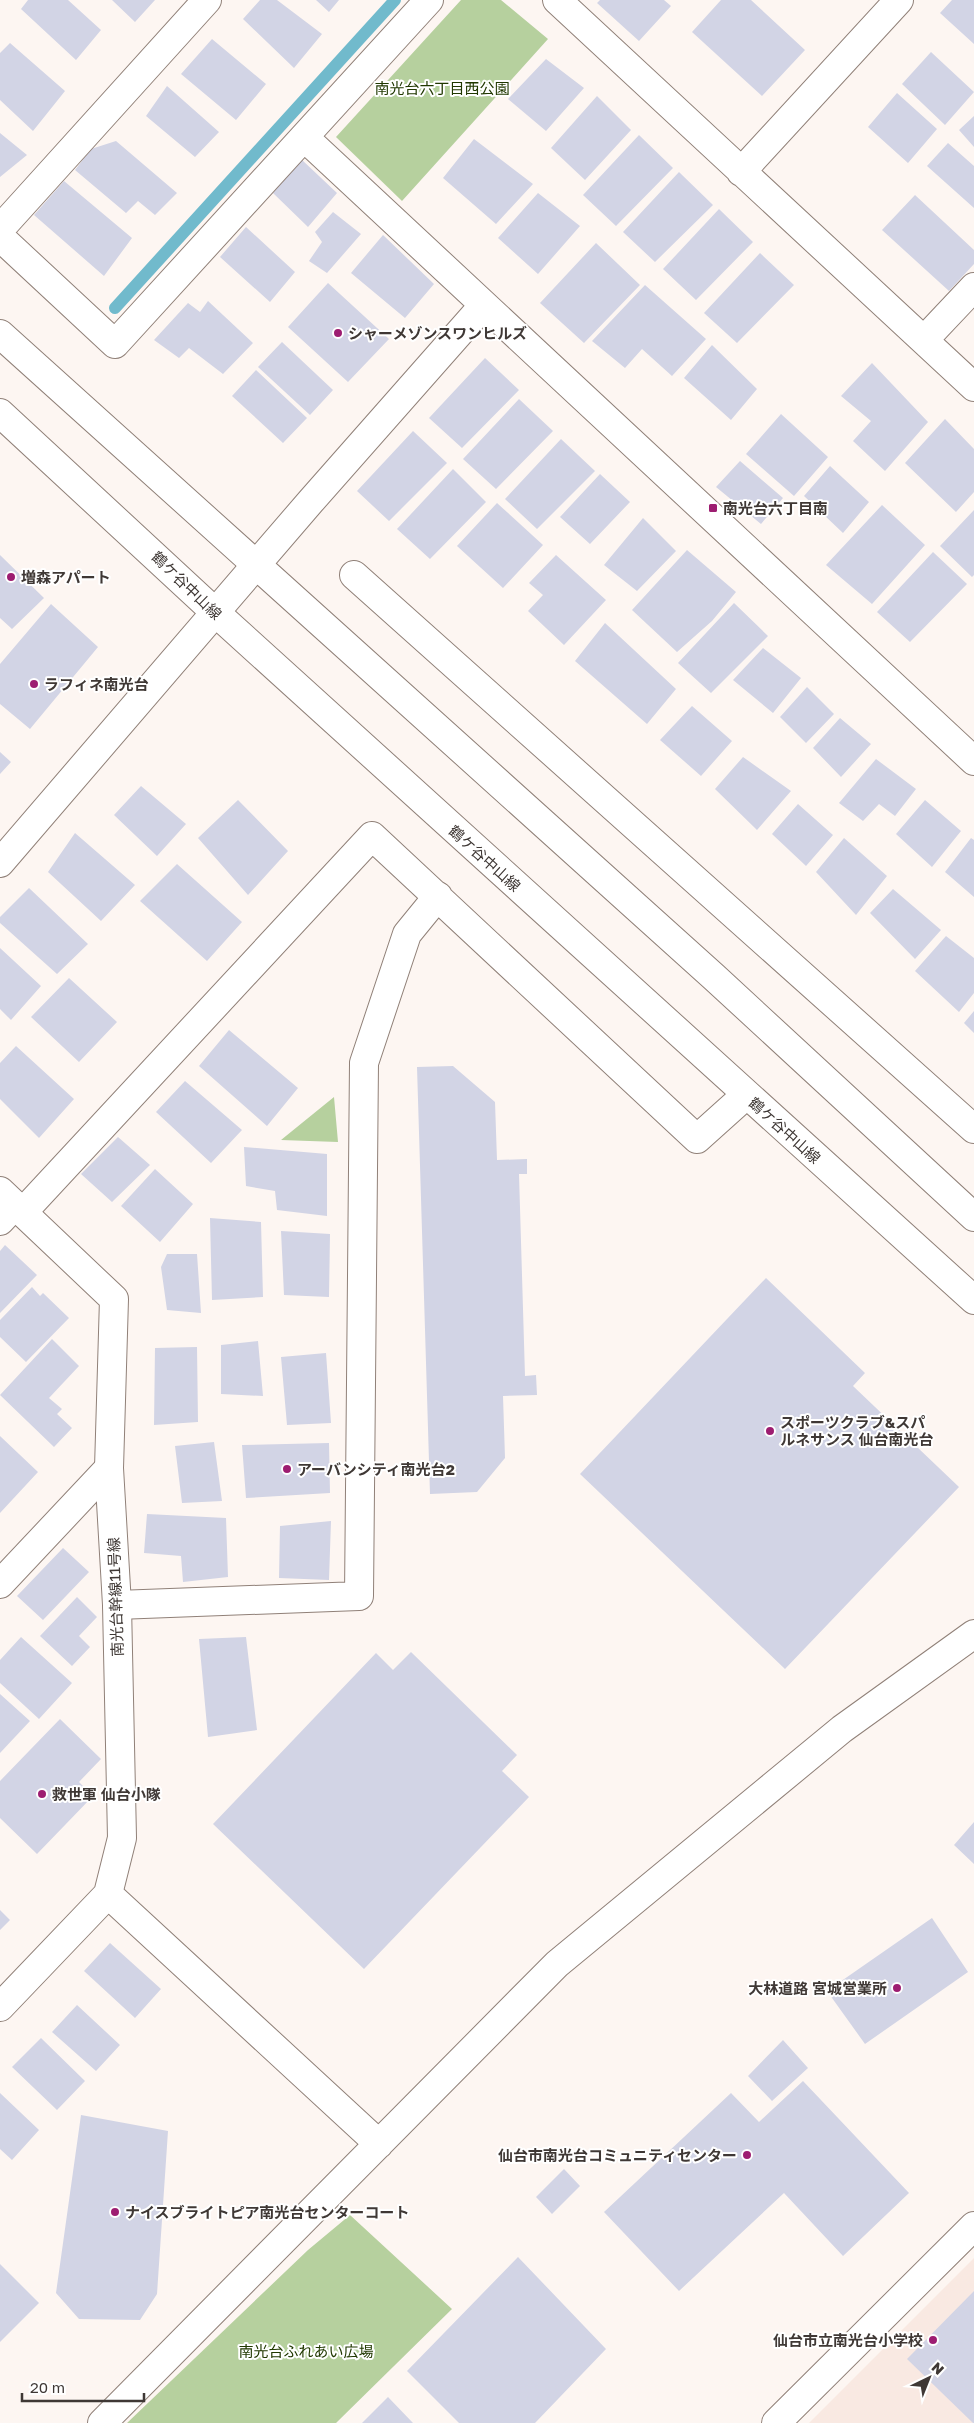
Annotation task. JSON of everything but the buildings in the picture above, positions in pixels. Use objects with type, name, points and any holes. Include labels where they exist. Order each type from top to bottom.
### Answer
[{"type":"street","points":[[0,229],[207,0]]},
{"type":"street","points":[[0,237],[115,344],[429,0]]},
{"type":"street","points":[[557,0],[974,387]]},
{"type":"street","points":[[741,172],[899,0]]},
{"type":"street","points":[[305,138],[974,761]]},
{"type":"street","points":[[924,340],[974,287]]},
{"type":"street","points":[[0,863],[256,566],[484,306]]},
{"type":"street","points":[[0,334],[707,970],[974,1217]]},
{"type":"street","name":"鶴ケ谷中山線","points":[[0,413],[216,613],[746,1096],[974,1300]]},
{"type":"street","points":[[354,575],[972,1124]]},
{"type":"street","points":[[10,1207],[372,836],[697,1139],[746,1096]]},
{"type":"street","points":[[117,1605],[359,1596],[364,1063],[407,934],[438,896]]},
{"type":"street","name":"南光台幹線11号線","points":[[0,2007],[108,1894],[122,1838],[117,1605],[109,1468],[114,1299],[10,1207]]},
{"type":"street","points":[[0,1584],[109,1468]]},
{"type":"street","points":[[102,2423],[557,1964],[842,1729],[974,1634]]},
{"type":"street","points":[[108,1894],[379,2144]]},
{"type":"street","points":[[776,2423],[974,2226]]},
{"type":"shaded area","name":"仙台市立南光台小学校","points":[[974,2258],[974,2423],[809,2423]]},
{"type":"green space","name":"南光台六丁目西公園","points":[[461,0],[501,0],[548,39],[402,201],[336,137]]},
{"type":"green space","points":[[334,1097],[338,1142],[281,1140]]},
{"type":"green space","name":"南光台ふれあい広場","points":[[350,2215],[452,2309],[336,2423],[127,2423],[308,2250]]},
{"type":"waterway","points":[[115,308],[395,0]]},
{"type":"place","name":"シャーメゾンスワンヒルズ","points":[[338,333]]},
{"type":"place","name":"南光台六丁目南","points":[[713,508]]},
{"type":"place","name":"増森アパート","points":[[11,577]]},
{"type":"place","name":"ラフィネ南光台","points":[[34,684]]},
{"type":"place","name":"スポーツクラブ&スパ ルネサンス 仙台南光台","points":[[770,1431]]},
{"type":"place","name":"アーバンシティ南光台2","points":[[287,1469]]},
{"type":"place","name":"救世軍 仙台小隊","points":[[42,1794]]},
{"type":"place","name":"大林道路 宮城営業所","points":[[897,1988]]},
{"type":"place","name":"仙台市南光台コミュニティセンター","points":[[747,2155]]},
{"type":"place","name":"ナイスブライトピア南光台センターコート","points":[[115,2212]]},
{"type":"place","name":"仙台市立南光台小学校","points":[[933,2340]]}]
